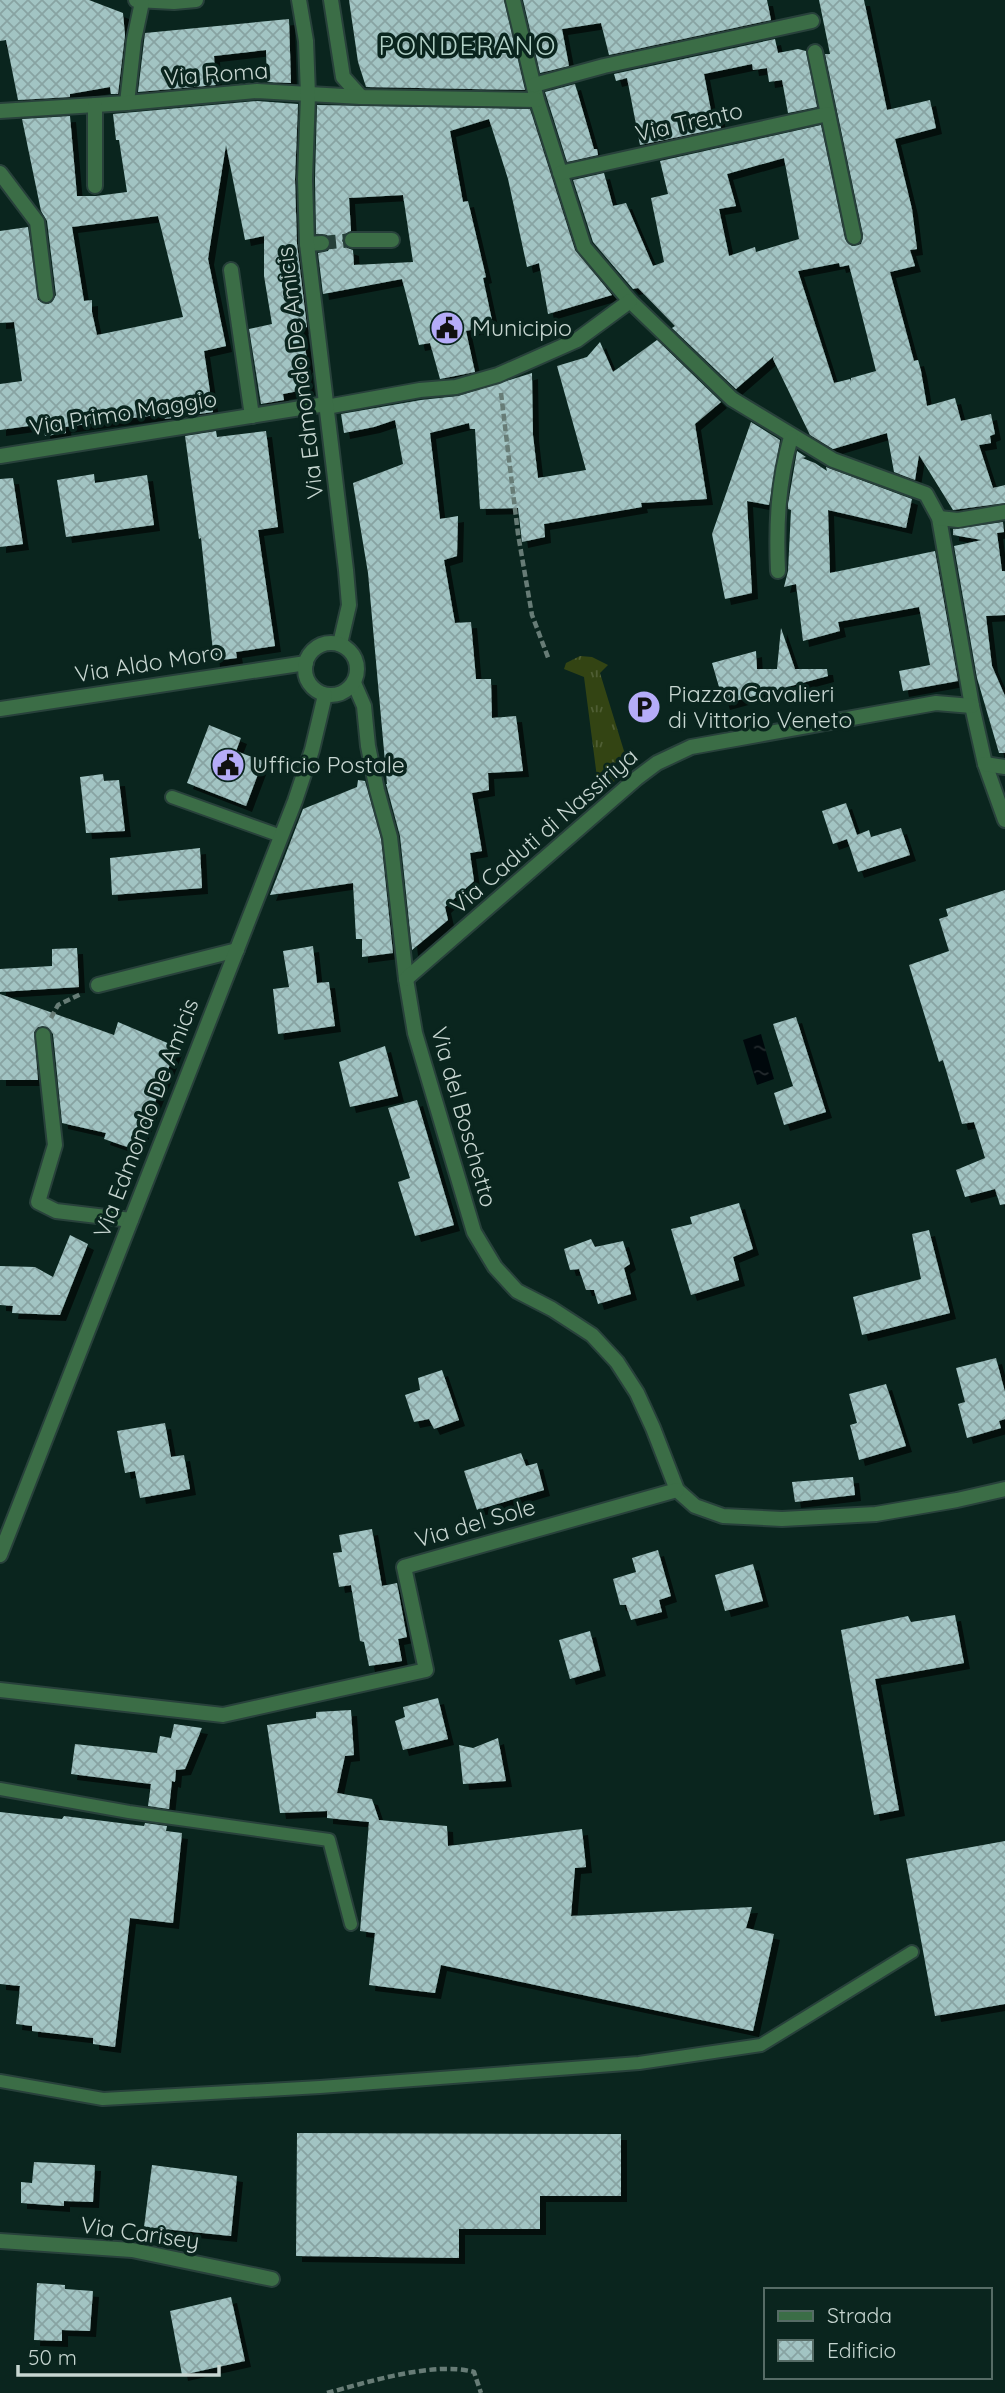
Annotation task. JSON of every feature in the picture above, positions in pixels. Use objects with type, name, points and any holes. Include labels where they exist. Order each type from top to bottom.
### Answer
[{"type":"street","points":[[139,1],[196,0]]},
{"type":"street","name":"Via Edmondo De Amicis","points":[[299,0],[306,41],[308,95],[305,179],[315,243],[326,406],[349,605],[340,644]]},
{"type":"street","points":[[331,0],[343,77],[361,97]]},
{"type":"street","points":[[513,0],[537,100],[584,247],[630,301],[732,399],[832,460],[926,494],[939,518],[972,706],[985,764],[1005,820]]},
{"type":"street","name":"Via Roma","points":[[127,103],[139,1]]},
{"type":"street","points":[[534,85],[604,66],[812,22]]},
{"type":"street","points":[[815,52],[854,237]]},
{"type":"street","name":"Via Roma","points":[[0,111],[257,91],[361,97],[537,100]]},
{"type":"street","points":[[95,105],[95,186]]},
{"type":"street","name":"Via Trento","points":[[560,173],[828,114]]},
{"type":"street","points":[[0,173],[37,222],[46,295]]},
{"type":"street","points":[[352,240],[392,240]]},
{"type":"street","name":"Via Primo Maggio","points":[[232,270],[253,416]]},
{"type":"street","name":"Via Primo Maggio","points":[[0,456],[420,390],[456,387],[498,375],[578,340],[630,301]]},
{"type":"street","points":[[778,571],[776,527],[781,471],[791,437]]},
{"type":"street","points":[[939,518],[958,520],[1005,512]]},
{"type":"street","points":[[331,642],[340,644],[354,656],[357,665],[354,682],[341,693],[325,695],[309,683],[305,673],[306,663],[315,648],[331,642]]},
{"type":"street","name":"Via Aldo Moro","points":[[0,709],[306,663]]},
{"type":"street","name":"Via del Boschetto","points":[[354,682],[364,706],[368,746],[390,836],[415,1033],[474,1232],[495,1267],[517,1291],[552,1309],[592,1335],[617,1362],[637,1393],[677,1490]]},
{"type":"street","name":"Via Edmondo De Amicis","points":[[0,1555],[281,836],[308,762],[325,695]]},
{"type":"street","name":"Via Caduti di Nassiriya","points":[[407,979],[657,763],[691,747],[936,703],[972,706]]},
{"type":"street","points":[[985,764],[1005,767]]},
{"type":"street","points":[[98,985],[237,950]]},
{"type":"street","points":[[43,1035],[55,1145],[38,1202],[56,1212],[131,1220]]},
{"type":"street","points":[[677,1490],[695,1506],[723,1516],[782,1519],[876,1514],[1005,1489]]},
{"type":"street","name":"Via del Sole","points":[[0,1690],[223,1715],[426,1670],[404,1567],[677,1490]]},
{"type":"street","name":"Via Carisey","points":[[0,2241],[132,2250],[272,2278]]},
{"type":"lane","points":[[172,797],[281,836]]},
{"type":"lane","points":[[0,1789],[129,1812],[329,1840],[351,1924]]},
{"type":"lane","points":[[0,2081],[103,2099],[320,2087],[639,2063],[761,2045],[912,1952]]},
{"type":"path","points":[[498,375],[518,534],[532,615],[549,660]]},
{"type":"path","points":[[43,1035],[58,1005],[98,985]]},
{"type":"path","points":[[327,2393],[390,2376],[459,2368],[474,2372],[481,2393]]},
{"type":"green space","points":[[580,656],[592,657],[608,665],[600,673],[624,751],[628,751],[632,768],[599,793],[584,677],[564,669],[566,663]]},
{"type":"water","points":[[761,1034],[774,1079],[757,1085],[743,1040]]},
{"type":"building","points":[[0,0],[89,0],[123,13],[125,35],[118,94],[111,94],[110,87],[70,94],[70,97],[18,100],[6,40],[0,41]]},
{"type":"building","points":[[349,0],[504,0],[525,90],[366,87],[358,62]]},
{"type":"building","points":[[523,0],[767,0],[771,20],[609,55],[601,23],[562,29],[569,66],[540,73]]},
{"type":"building","points":[[819,0],[864,0],[887,110],[930,100],[936,128],[895,139],[912,209],[917,249],[910,250],[915,266],[890,272],[914,361],[918,360],[927,406],[955,398],[961,421],[991,414],[995,434],[990,436],[991,443],[979,445],[993,488],[1005,485],[1005,503],[953,510],[919,455],[915,480],[894,472],[887,433],[833,449],[810,435],[773,359],[774,356],[736,389],[672,328],[675,326],[638,288],[633,289],[593,242],[573,180],[604,173],[613,206],[626,203],[653,266],[664,262],[651,198],[668,194],[660,161],[821,125],[845,239],[852,246],[861,244],[863,235],[825,54],[830,54]],"holes":[[[784,158],[799,239],[756,252],[755,247],[729,256],[719,209],[736,206],[727,174]],[[839,263],[840,267],[849,265],[876,371],[851,378],[851,381],[850,379],[834,383],[798,271]]]},
{"type":"building","points":[[289,19],[291,83],[267,82],[266,50],[214,56],[216,85],[138,92],[145,33]]},
{"type":"building","points":[[775,39],[778,53],[798,49],[806,51],[817,107],[788,113],[782,80],[769,82],[767,68],[753,70],[752,64],[704,74],[712,116],[718,115],[721,128],[640,145],[627,78],[616,81],[614,74]]},
{"type":"building","points":[[575,84],[598,155],[567,162],[545,92]]},
{"type":"building","points":[[257,101],[298,104],[295,179],[297,244],[307,327],[302,328],[309,389],[283,394],[284,400],[261,404],[249,329],[272,324],[264,276],[264,236],[245,240],[226,145],[208,259],[226,346],[204,351],[213,412],[165,419],[164,414],[65,427],[66,433],[45,436],[43,424],[0,430],[0,384],[22,381],[14,322],[0,323],[0,231],[28,227],[38,300],[48,304],[56,295],[47,221],[41,211],[22,119],[70,116],[77,196],[96,196],[127,192],[113,114]],"holes":[[[158,216],[183,317],[97,335],[92,300],[84,301],[72,227]]]},
{"type":"building","points":[[317,105],[530,109],[575,250],[612,295],[548,314],[539,263],[527,267],[508,179],[489,119],[450,131],[463,202],[468,201],[486,277],[483,278],[493,325],[466,331],[475,372],[440,379],[430,343],[419,345],[402,279],[323,294],[318,253],[328,251],[332,243],[327,235],[316,234]],"holes":[[[403,195],[413,262],[354,265],[353,250],[347,248],[342,241],[344,235],[351,231],[349,198]]]},
{"type":"building","points":[[657,340],[721,402],[695,424],[707,499],[641,503],[642,507],[544,524],[545,537],[522,542],[518,508],[480,509],[475,429],[470,429],[469,423],[430,433],[440,519],[458,516],[457,556],[444,560],[455,623],[471,622],[476,679],[491,679],[492,718],[516,716],[523,771],[488,773],[489,790],[472,793],[482,851],[470,853],[474,881],[445,907],[448,920],[412,950],[400,836],[386,784],[368,573],[353,483],[403,464],[395,420],[344,433],[341,414],[458,396],[532,373],[533,435],[538,478],[586,470],[557,366],[587,357],[600,342],[613,372]]},
{"type":"building","points":[[751,422],[780,440],[769,505],[747,501],[752,593],[725,599],[712,534]]},
{"type":"building","points":[[216,431],[217,437],[266,431],[278,527],[258,530],[275,646],[236,652],[237,658],[214,661],[201,538],[199,539],[185,436]]},
{"type":"building","points":[[797,451],[806,457],[802,458],[827,471],[826,467],[912,499],[906,528],[828,510],[830,573],[935,551],[958,681],[903,691],[899,671],[930,665],[919,607],[838,622],[840,631],[803,641],[796,584],[784,587],[788,571],[791,510],[788,509],[788,504]]},
{"type":"building","points":[[94,474],[95,483],[147,475],[154,525],[66,537],[57,480]]},
{"type":"building","points":[[13,478],[23,544],[0,547],[0,479]]},
{"type":"building","points":[[1003,522],[1004,532],[997,533],[1002,571],[1005,571],[1005,615],[986,616],[992,666],[1005,696],[1005,753],[999,753],[977,678],[954,546],[982,540],[953,535],[953,529]]},
{"type":"building","points":[[781,628],[795,669],[827,669],[828,676],[724,704],[712,663],[756,651],[757,669],[777,669]]},
{"type":"building","name":"Ufficio Postale","points":[[209,725],[241,738],[236,751],[263,761],[246,806],[187,783]]},
{"type":"building","points":[[103,774],[104,781],[119,780],[125,831],[86,833],[80,777]]},
{"type":"building","points":[[358,780],[365,781],[381,839],[393,953],[362,957],[362,939],[356,939],[353,883],[270,895],[303,809],[357,787]]},
{"type":"building","points":[[846,803],[857,835],[869,830],[871,837],[901,828],[910,855],[858,872],[847,839],[833,844],[822,811]]},
{"type":"building","points":[[200,848],[202,888],[112,895],[110,858]]},
{"type":"building","points":[[1005,890],[1005,1204],[1000,1205],[995,1189],[965,1197],[956,1170],[985,1158],[974,1122],[962,1124],[943,1060],[939,1062],[909,965],[949,951],[939,919],[948,916],[946,909]]},
{"type":"building","points":[[313,946],[317,983],[329,982],[335,1026],[278,1034],[273,989],[289,987],[283,951]]},
{"type":"building","points":[[77,948],[79,987],[0,992],[0,969],[52,966],[52,949]]},
{"type":"building","points":[[0,994],[114,1035],[118,1022],[177,1047],[136,1150],[104,1139],[106,1133],[62,1123],[53,1034],[47,1027],[38,1027],[34,1032],[38,1080],[0,1080]]},
{"type":"building","points":[[796,1017],[826,1112],[784,1125],[774,1093],[793,1086],[773,1024]]},
{"type":"building","points":[[385,1046],[398,1096],[350,1107],[339,1062]]},
{"type":"building","points":[[417,1100],[454,1225],[415,1236],[398,1182],[410,1178],[388,1108]]},
{"type":"building","points":[[739,1203],[753,1249],[733,1257],[739,1280],[691,1295],[671,1229],[692,1224],[690,1217]]},
{"type":"building","points":[[929,1230],[950,1313],[862,1335],[853,1297],[921,1279],[912,1234]]},
{"type":"building","points":[[70,1235],[88,1244],[60,1315],[12,1313],[13,1306],[0,1305],[0,1266],[35,1267],[53,1277]]},
{"type":"building","points":[[591,1239],[595,1247],[623,1241],[630,1264],[624,1268],[631,1294],[598,1304],[594,1290],[586,1290],[579,1269],[570,1270],[564,1249]]},
{"type":"building","points":[[996,1358],[1005,1392],[1005,1419],[999,1421],[1001,1428],[967,1438],[958,1404],[965,1402],[956,1368]]},
{"type":"building","points":[[442,1370],[459,1420],[434,1429],[429,1419],[414,1422],[405,1395],[420,1390],[418,1378]]},
{"type":"building","points":[[886,1384],[906,1446],[859,1460],[850,1425],[857,1423],[849,1394]]},
{"type":"building","points":[[165,1423],[171,1457],[184,1455],[190,1489],[140,1498],[135,1471],[125,1473],[117,1431]]},
{"type":"building","points":[[521,1453],[526,1466],[537,1463],[544,1490],[477,1510],[464,1471]]},
{"type":"building","points":[[853,1477],[855,1495],[795,1502],[792,1482]]},
{"type":"building","points":[[372,1529],[382,1586],[397,1583],[407,1637],[398,1639],[402,1661],[369,1666],[364,1642],[360,1641],[351,1585],[339,1587],[333,1553],[342,1552],[339,1535]]},
{"type":"building","points":[[658,1550],[671,1596],[659,1600],[662,1612],[631,1620],[626,1605],[620,1605],[613,1579],[636,1572],[632,1558]]},
{"type":"building","points":[[753,1564],[763,1601],[725,1611],[715,1575]]},
{"type":"building","points":[[955,1615],[964,1663],[875,1679],[899,1810],[874,1815],[841,1630],[908,1616],[911,1622]]},
{"type":"building","points":[[590,1631],[600,1670],[570,1679],[559,1640]]},
{"type":"building","points":[[438,1698],[448,1739],[403,1750],[395,1721],[405,1717],[403,1707]]},
{"type":"building","points":[[351,1710],[354,1755],[345,1756],[337,1793],[372,1799],[379,1820],[447,1826],[448,1846],[582,1829],[586,1867],[575,1868],[571,1916],[752,1907],[746,1928],[774,1934],[753,2031],[441,1965],[435,1993],[369,1985],[375,1933],[360,1931],[369,1822],[327,1818],[327,1811],[280,1813],[267,1725],[316,1718],[316,1712]]},
{"type":"building","points":[[174,1724],[202,1728],[185,1769],[176,1770],[169,1809],[148,1806],[151,1784],[71,1774],[75,1744],[157,1753],[160,1736],[171,1738]]},
{"type":"building","points":[[498,1738],[506,1781],[463,1784],[459,1745],[473,1748]]},
{"type":"building","points":[[0,1812],[62,1819],[64,1816],[144,1826],[145,1823],[167,1826],[166,1831],[182,1833],[173,1923],[130,1918],[115,2047],[93,2044],[93,2038],[32,2031],[32,2026],[16,2024],[20,1986],[0,1984]]},
{"type":"building","points":[[1005,1841],[1005,2004],[935,2016],[906,1859]]},
{"type":"building","points":[[297,2133],[621,2134],[621,2196],[540,2196],[540,2229],[459,2229],[459,2258],[296,2256]]},
{"type":"building","points":[[34,2162],[95,2165],[93,2202],[64,2201],[64,2206],[21,2203],[21,2182],[32,2183]]},
{"type":"building","points":[[152,2165],[237,2176],[231,2236],[144,2227]]},
{"type":"building","points":[[37,2283],[93,2291],[90,2331],[62,2330],[62,2341],[34,2340]]},
{"type":"building","points":[[231,2297],[245,2361],[182,2375],[170,2311]]},
{"type":"tunnel","points":[[322,243],[352,240]]},
{"type":"place","name":"Municipio","points":[[447,328]]},
{"type":"place","name":"Piazza Cavalieri di Vittorio Veneto","points":[[644,707]]},
{"type":"place","name":"Ufficio Postale","points":[[228,765]]},
{"type":"district","name":"PONDERANO","points":[[468,46]]}]
